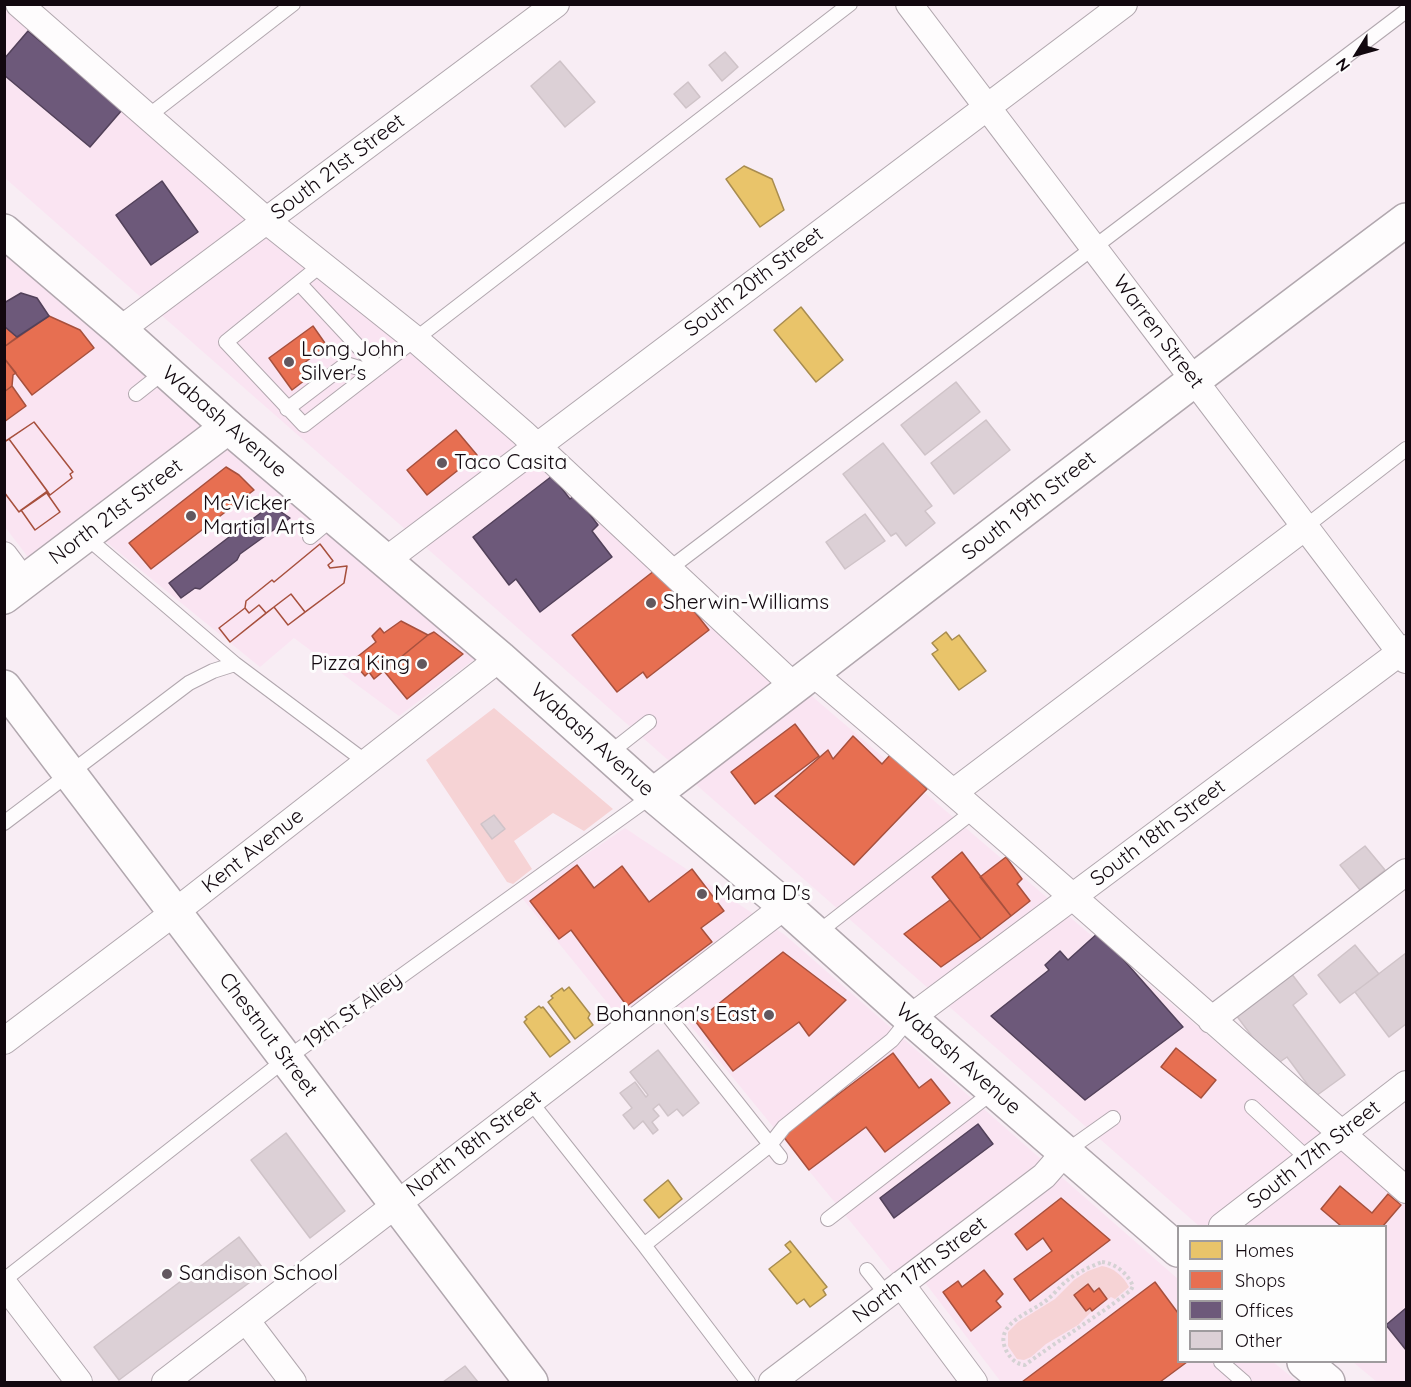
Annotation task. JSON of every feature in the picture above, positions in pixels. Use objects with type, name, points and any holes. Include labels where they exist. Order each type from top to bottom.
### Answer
[{"type":"street","points":[[19,4],[267,221],[415,339],[537,447],[669,569],[740,647],[804,680],[954,792],[1407,1190]]},
{"type":"street","name":"South 21st Street","points":[[120,330],[556,4]]},
{"type":"street","name":"Warren Street","points":[[909,4],[1305,527],[1405,653]]},
{"type":"street","name":"South 20th Street","points":[[385,561],[1124,4]]},
{"type":"street","name":"South 19th Street","points":[[653,795],[1193,379],[1407,220]]},
{"type":"street","name":"Wabash Avenue","points":[[4,231],[120,330],[228,427],[322,527],[385,561],[500,658],[607,755],[1177,1248]]},
{"type":"street","name":"North 21st Street","points":[[15,590],[228,427]]},
{"type":"street","points":[[954,792],[1305,527]]},
{"type":"street","points":[[4,555],[15,590]]},
{"type":"street","name":"South 18th Street","points":[[910,1018],[1405,653]]},
{"type":"street","name":"Kent Avenue","points":[[4,1041],[175,912],[500,658]]},
{"type":"street","name":"Chestnut Street","points":[[4,687],[531,1383]]},
{"type":"street","points":[[1211,1020],[1407,872]]},
{"type":"street","name":"North 18th Street","points":[[165,1383],[784,906]]},
{"type":"street","name":"South 17th Street","points":[[1225,1225],[1407,1084]]},
{"type":"street","name":"North 17th Street","points":[[772,1383],[1044,1176],[1065,1152]]},
{"type":"street","points":[[4,1282],[79,1383]]},
{"type":"street","points":[[894,1290],[974,1383]]},
{"type":"street","points":[[246,1320],[293,1383]]},
{"type":"street","points":[[1305,1363],[1328,1383]]},
{"type":"lane","points":[[147,117],[293,4]]},
{"type":"lane","points":[[321,265],[226,342],[287,410],[304,425],[850,4]]},
{"type":"lane","points":[[669,569],[1407,11]]},
{"type":"lane","points":[[299,283],[375,370]]},
{"type":"lane","points":[[287,410],[346,364],[375,370]]},
{"type":"lane","points":[[136,394],[166,371]]},
{"type":"lane","points":[[1305,527],[1407,449]]},
{"type":"lane","points":[[85,536],[235,664],[366,762]]},
{"type":"lane","points":[[4,823],[189,683],[213,670],[235,664]]},
{"type":"lane","points":[[607,755],[649,722]]},
{"type":"lane","name":"19th St Alley","points":[[4,1282],[286,1059],[653,795]]},
{"type":"lane","points":[[816,934],[975,810]]},
{"type":"lane","points":[[658,1003],[780,1157]]},
{"type":"lane","points":[[644,1245],[770,1144],[784,1127],[892,1040],[910,1018]]},
{"type":"lane","points":[[828,1219],[994,1091]]},
{"type":"lane","points":[[530,1101],[644,1245],[748,1383]]},
{"type":"lane","points":[[1252,1107],[1308,1159]]},
{"type":"lane","points":[[1065,1152],[1113,1118]]},
{"type":"lane","points":[[867,1270],[894,1290]]},
{"type":"lane","points":[[1222,1363],[1244,1383]]},
{"type":"path","points":[[1102,1262],[1119,1268],[1132,1282],[1131,1290],[1117,1301],[1080,1329],[1042,1351],[1025,1365],[1015,1362],[1004,1344],[1003,1337],[1007,1328],[1020,1316],[1047,1301],[1079,1272],[1102,1262]]},
{"type":"shaded area","points":[[5,5],[1406,1205],[1406,1382],[1377,1382],[1354,1363],[1387,1363],[1387,1225],[1198,1225],[5,178]]},
{"type":"shaded area","points":[[5,250],[475,659],[399,716],[294,638],[260,667],[84,524],[31,561],[5,527]]},
{"type":"shaded area","points":[[494,708],[613,809],[584,831],[553,813],[514,841],[532,869],[513,884],[507,882],[426,760]]},
{"type":"shaded area","points":[[625,828],[785,935],[1177,1278],[1177,1363],[1274,1363],[1298,1382],[1001,1382],[910,1263],[894,1275],[677,1009],[651,994],[618,1016],[522,898]]},
{"type":"shaded area","points":[[1102,1266],[1118,1273],[1129,1287],[1115,1299],[1111,1297],[1078,1325],[1046,1344],[1031,1357],[1024,1360],[1017,1359],[1008,1346],[1008,1332],[1018,1322],[1055,1299],[1074,1280]]},
{"type":"building: Homes","points":[[744,166],[772,179],[784,210],[760,227],[726,179]]},
{"type":"building: Homes","points":[[801,307],[843,360],[816,382],[774,330]]},
{"type":"building: Homes","points":[[946,632],[952,640],[959,635],[986,671],[959,690],[932,654],[938,650],[932,643]]},
{"type":"building: Homes","points":[[569,987],[590,1014],[588,1018],[593,1025],[575,1039],[548,1002],[553,998],[551,996],[562,988],[564,991]]},
{"type":"building: Homes","points":[[539,1006],[543,1007],[570,1042],[550,1057],[524,1022],[527,1019],[525,1017]]},
{"type":"building: Homes","points":[[668,1180],[682,1199],[659,1218],[644,1200]]},
{"type":"building: Homes","points":[[790,1241],[827,1287],[823,1290],[826,1295],[810,1307],[804,1299],[797,1304],[769,1269],[791,1252],[785,1245]]},
{"type":"building: Shops","points":[[49,316],[80,330],[94,348],[32,395],[4,358],[4,347]]},
{"type":"building: Shops","points":[[4,326],[17,337],[4,347]]},
{"type":"building: Shops","name":"Long John Silver's","points":[[313,326],[327,346],[300,366],[309,377],[292,390],[269,358]]},
{"type":"building: Shops","points":[[4,358],[16,373],[13,375],[12,386],[4,392]]},
{"type":"building: Shops","points":[[12,386],[26,406],[4,422],[4,392]]},
{"type":"building: Shops","points":[[34,422],[73,472],[70,474],[72,478],[50,495],[46,492],[60,512],[35,530],[4,492],[4,442]]},
{"type":"building: Shops","points":[[34,422],[73,472],[70,474],[72,478],[50,495],[9,439]]},
{"type":"building: Shops","name":"Taco Casita","points":[[456,430],[477,455],[427,495],[407,470]]},
{"type":"building: Shops","points":[[9,439],[48,492],[19,512],[4,492],[4,442]]},
{"type":"building: Shops","name":"McVicker Martial Arts","points":[[226,467],[239,475],[254,490],[151,569],[129,543]]},
{"type":"building: Shops","points":[[46,492],[60,512],[35,530],[21,510]]},
{"type":"building: Shops","points":[[320,544],[333,561],[328,565],[330,568],[347,566],[344,583],[288,625],[274,607],[230,642],[219,628],[245,608],[246,601],[272,580],[274,582]]},
{"type":"building: Shops","points":[[320,544],[333,561],[328,565],[330,568],[347,566],[344,583],[305,612],[291,594],[266,613],[259,605],[249,613],[245,608],[246,601],[272,580],[274,582]]},
{"type":"building: Shops","name":"Sherwin-Williams","points":[[659,567],[709,630],[647,678],[643,672],[617,692],[572,635]]},
{"type":"building: Shops","points":[[291,594],[305,612],[288,625],[274,607]]},
{"type":"building: Shops","points":[[259,605],[266,613],[230,642],[219,628],[245,608],[249,613]]},
{"type":"building: Shops","points":[[401,621],[428,635],[374,679],[369,672],[365,676],[352,661],[376,642],[372,636],[380,628],[384,633]]},
{"type":"building: Shops","name":"Pizza King","points":[[434,632],[463,654],[407,699],[384,671]]},
{"type":"building: Shops","points":[[795,724],[819,756],[755,804],[731,772]]},
{"type":"building: Shops","points":[[853,736],[882,764],[891,754],[927,789],[854,865],[775,796],[828,750],[833,759]]},
{"type":"building: Shops","points":[[962,852],[1011,916],[981,939],[932,877]]},
{"type":"building: Shops","points":[[1006,857],[1022,879],[1017,884],[1030,901],[1011,916],[980,877]]},
{"type":"building: Shops","points":[[577,865],[594,888],[622,866],[649,902],[692,869],[724,911],[701,928],[712,942],[627,1006],[571,930],[559,939],[530,901]]},
{"type":"building: Shops","points":[[950,900],[981,939],[941,967],[904,934]]},
{"type":"building: Shops","name":"Bohannon's East","points":[[783,952],[846,1000],[809,1036],[799,1022],[733,1071],[696,1022]]},
{"type":"building: Shops","points":[[1176,1048],[1216,1080],[1201,1098],[1161,1067]]},
{"type":"building: Shops","points":[[893,1053],[919,1088],[931,1079],[950,1103],[885,1152],[866,1127],[809,1170],[783,1136]]},
{"type":"building: Shops","points":[[1340,1186],[1372,1213],[1388,1194],[1401,1205],[1384,1225],[1340,1225],[1321,1209]]},
{"type":"building: Shops","points":[[1061,1198],[1110,1240],[1030,1301],[1014,1279],[1052,1251],[1043,1238],[1027,1250],[1015,1234]]},
{"type":"building: Shops","points":[[984,1270],[1003,1294],[996,1301],[1001,1307],[971,1331],[943,1292],[958,1281],[962,1287]]},
{"type":"building: Shops","points":[[1155,1282],[1177,1312],[1177,1363],[1186,1363],[1160,1382],[1022,1382]]},
{"type":"building: Shops","points":[[1088,1284],[1094,1292],[1099,1288],[1107,1299],[1092,1311],[1090,1308],[1086,1311],[1074,1295]]},
{"type":"building: Offices","points":[[28,31],[122,110],[90,147],[4,75],[4,59]]},
{"type":"building: Offices","points":[[162,181],[198,232],[151,265],[116,215]]},
{"type":"building: Offices","points":[[21,293],[37,298],[49,316],[17,337],[4,326],[4,303]]},
{"type":"building: Offices","points":[[552,476],[570,499],[575,495],[598,525],[592,531],[612,557],[540,612],[516,579],[509,585],[473,537]]},
{"type":"building: Offices","points":[[271,505],[290,518],[240,554],[237,560],[200,589],[195,588],[181,598],[169,583]]},
{"type":"building: Offices","points":[[1099,932],[1183,1027],[1085,1100],[991,1016],[1049,970],[1045,965],[1060,951],[1068,960]]},
{"type":"building: Offices","points":[[978,1124],[993,1144],[894,1218],[880,1198]]},
{"type":"building: Offices","points":[[1406,1308],[1406,1350],[1387,1326]]},
{"type":"building: Other","points":[[725,52],[738,67],[722,81],[709,65]]},
{"type":"building: Other","points":[[560,61],[595,102],[565,127],[531,86]]},
{"type":"building: Other","points":[[688,82],[700,97],[686,108],[674,94]]},
{"type":"building: Other","points":[[956,382],[980,412],[925,455],[901,425]]},
{"type":"building: Other","points":[[986,420],[1010,450],[954,494],[931,463]]},
{"type":"building: Other","points":[[883,443],[932,506],[925,511],[935,523],[906,546],[896,533],[891,536],[843,474]]},
{"type":"building: Other","points":[[865,514],[885,541],[845,569],[826,542]]},
{"type":"building: Other","points":[[494,815],[505,829],[492,839],[481,824]]},
{"type":"building: Other","points":[[1365,846],[1385,870],[1360,890],[1340,865]]},
{"type":"building: Other","points":[[1355,945],[1379,974],[1340,1003],[1318,975]]},
{"type":"building: Other","points":[[1406,953],[1406,1024],[1389,1037],[1355,992]]},
{"type":"building: Other","points":[[1291,973],[1307,994],[1293,1005],[1345,1075],[1316,1096],[1287,1057],[1274,1066],[1236,1015]]},
{"type":"building: Other","points":[[658,1050],[699,1103],[683,1116],[677,1109],[668,1116],[659,1104],[653,1109],[659,1116],[652,1122],[658,1130],[653,1134],[643,1121],[634,1129],[623,1115],[632,1108],[620,1093],[635,1082],[646,1097],[648,1095],[630,1072]]},
{"type":"building: Other","points":[[286,1133],[345,1211],[310,1238],[251,1160]]},
{"type":"building: Other","points":[[239,1237],[265,1271],[119,1380],[94,1347]]},
{"type":"building: Other","points":[[465,1366],[478,1382],[443,1382]]},
{"type":"place","name":"Long John Silver's","points":[[289,362]]},
{"type":"place","name":"Taco Casita","points":[[442,463]]},
{"type":"place","name":"McVicker Martial Arts","points":[[191,516]]},
{"type":"place","name":"Sherwin-Williams","points":[[651,603]]},
{"type":"place","name":"Pizza King","points":[[422,664]]},
{"type":"place","name":"Mama D's","points":[[702,894]]},
{"type":"place","name":"Bohannon's East","points":[[769,1015]]},
{"type":"place","name":"Sandison School","points":[[167,1274]]}]
